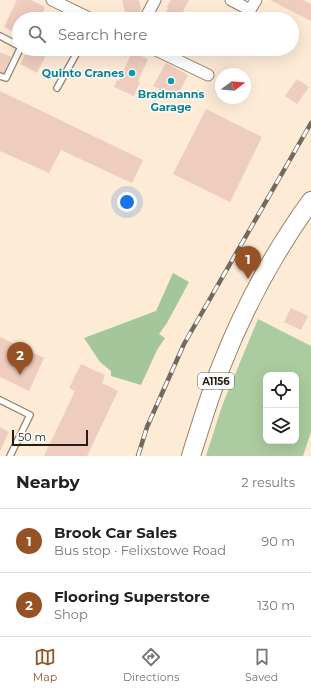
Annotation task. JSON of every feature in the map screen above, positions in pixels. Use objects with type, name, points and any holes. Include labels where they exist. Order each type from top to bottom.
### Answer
[{"type":"main road","name":"A1156","points":[[191,456],[220,369],[244,313],[281,247],[311,201]]},
{"type":"street","points":[[52,0],[77,12]]},
{"type":"street","points":[[149,12],[155,0]]},
{"type":"street","points":[[231,0],[245,12]]},
{"type":"street","points":[[248,12],[256,0]]},
{"type":"street","points":[[169,56],[208,75]]},
{"type":"lane","points":[[0,36],[12,42]]},
{"type":"lane","points":[[0,76],[6,78],[17,56]]},
{"type":"lane","points":[[57,88],[75,56]]},
{"type":"lane","points":[[0,400],[30,414],[10,456]]},
{"type":"green space","points":[[173,273],[189,282],[167,323],[159,334],[165,338],[157,350],[141,385],[111,376],[111,371],[100,362],[84,338],[156,311]]},
{"type":"green space","points":[[258,319],[311,346],[311,432],[303,456],[206,456],[222,406]]},
{"type":"building","points":[[17,0],[31,0],[45,7],[43,12],[12,12],[12,31],[4,27]]},
{"type":"building","points":[[122,0],[139,0],[140,12],[125,12]]},
{"type":"building","points":[[171,0],[189,0],[183,12],[166,12]]},
{"type":"building","points":[[270,0],[303,0],[311,4],[311,21],[299,15],[299,12],[293,12]]},
{"type":"building","points":[[0,52],[11,57],[4,73],[0,72]]},
{"type":"building","points":[[24,56],[46,56],[37,73],[20,64]]},
{"type":"building","name":"Quinto Cranes","points":[[130,56],[141,56],[148,59],[138,81],[140,82],[134,96],[114,87],[117,80],[119,81]]},
{"type":"building","name":"Bradmanns Garage","points":[[166,63],[188,75],[176,98],[153,86]]},
{"type":"building","points":[[297,79],[309,87],[297,104],[285,96]]},
{"type":"building","points":[[0,91],[143,160],[132,183],[61,150],[49,173],[0,151]]},
{"type":"building","points":[[206,109],[262,137],[230,202],[173,174]]},
{"type":"building","points":[[291,308],[308,316],[301,330],[284,322]]},
{"type":"building","points":[[0,337],[44,358],[29,391],[0,377]]},
{"type":"building","points":[[81,364],[105,375],[102,383],[118,391],[87,456],[44,456],[75,391],[69,388]]},
{"type":"building","points":[[0,427],[9,432],[0,451]]},
{"type":"railway","points":[[138,456],[147,427],[184,344],[311,123]]},
{"type":"place","name":"Quinto Cranes","points":[[132,73]]},
{"type":"place","name":"Bradmanns Garage","points":[[171,81]]},
{"type":"place","name":"Brook Car Sales","points":[[248,279]]},
{"type":"place","name":"Flooring Superstore","points":[[20,375]]}]
